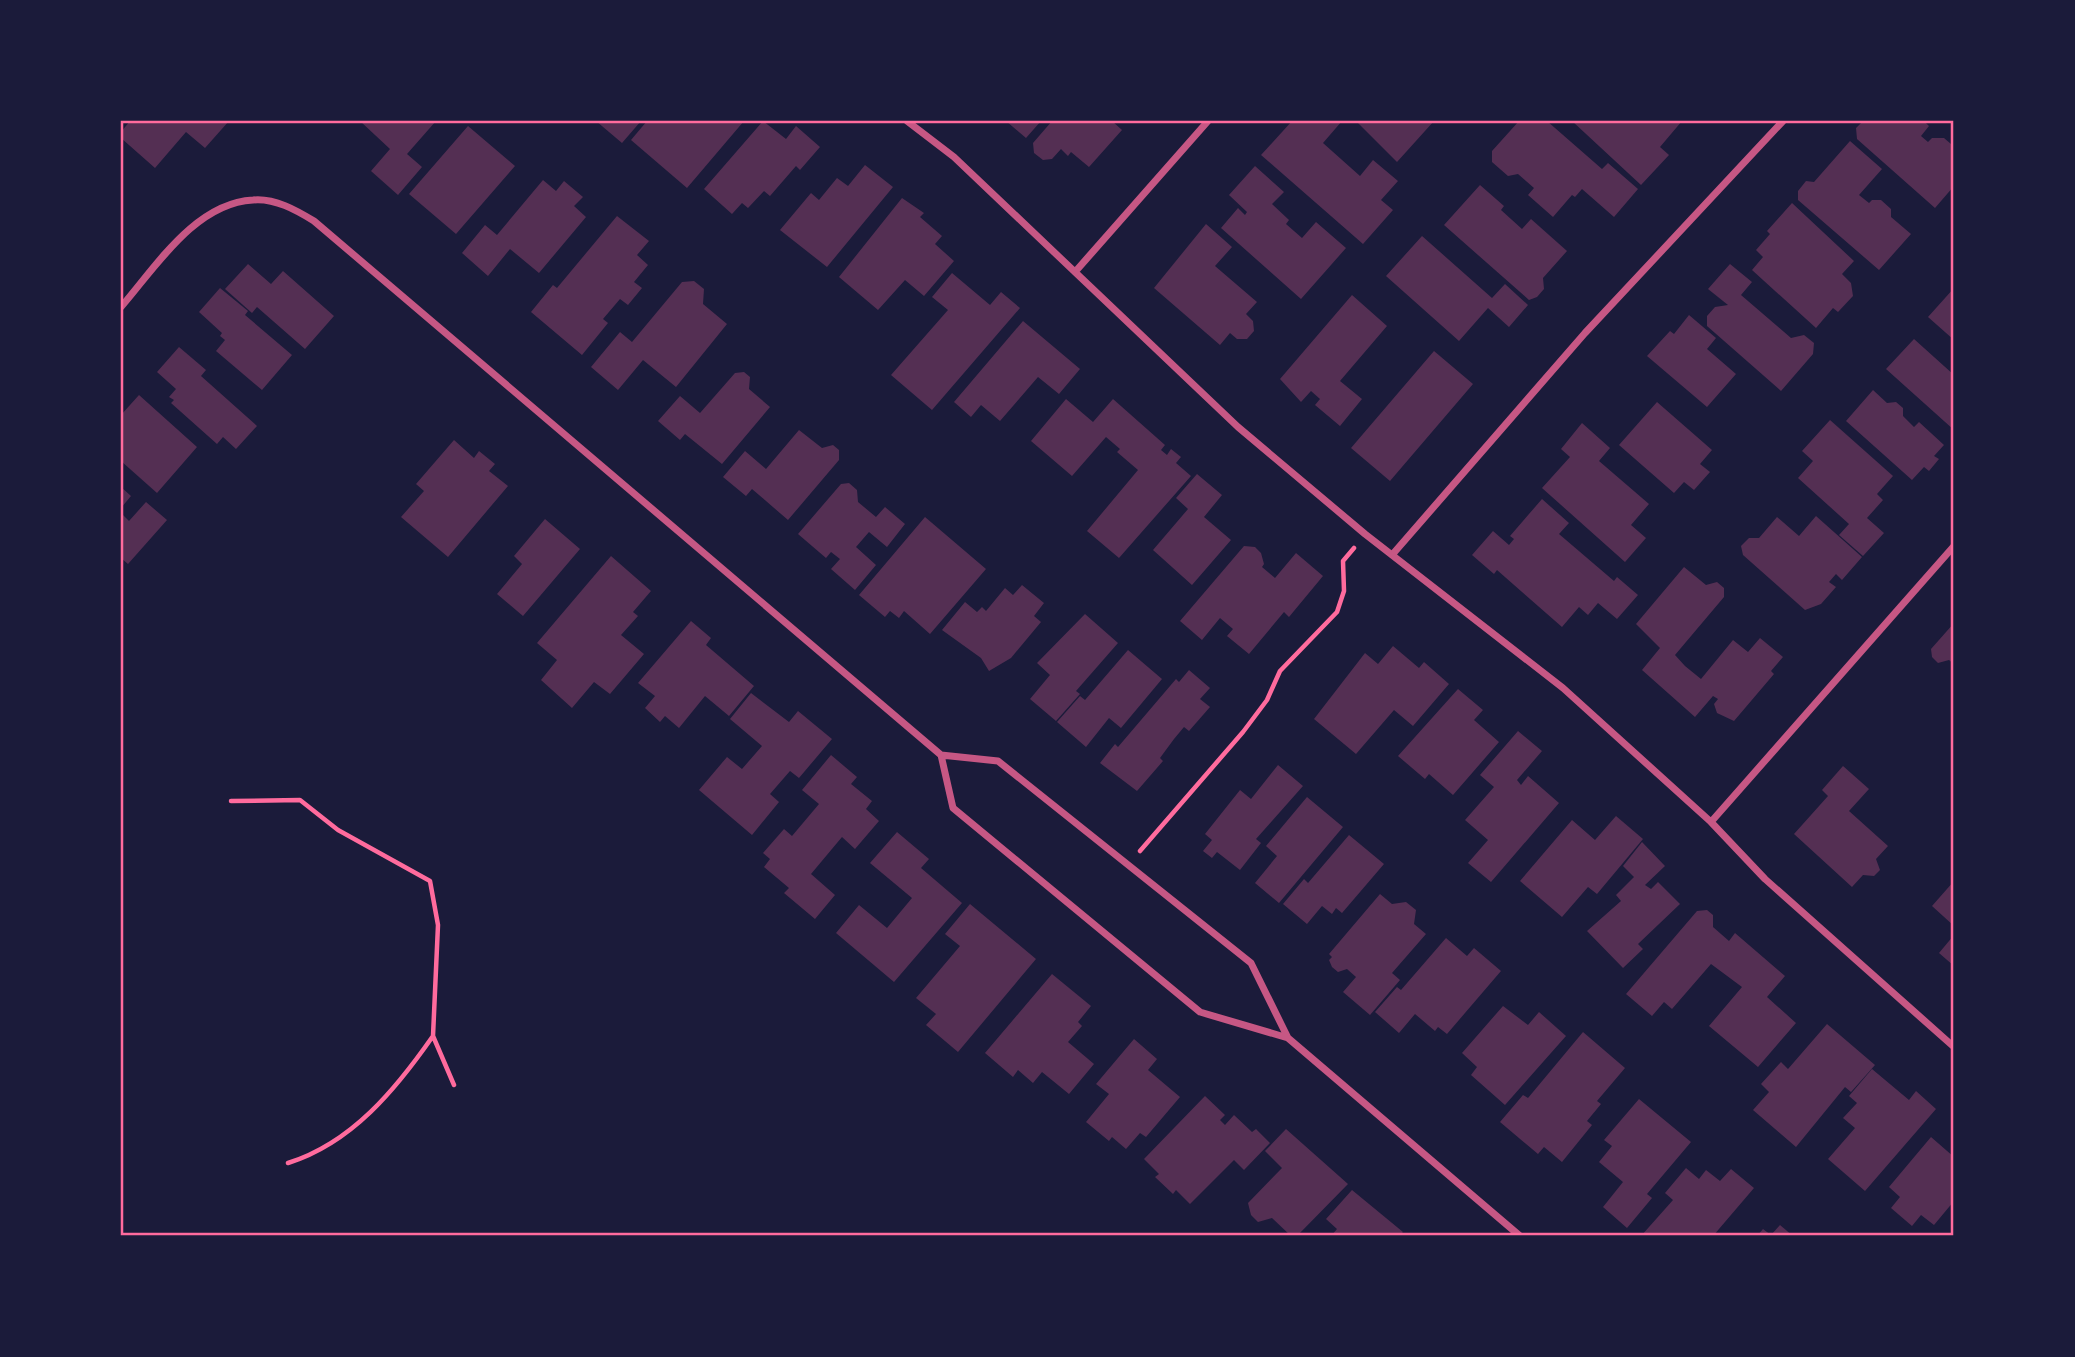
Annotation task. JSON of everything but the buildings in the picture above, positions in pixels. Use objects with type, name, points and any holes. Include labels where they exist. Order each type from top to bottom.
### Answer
[{"type":"street","points":[[907,121],[954,157],[1238,428],[1365,534],[1563,688],[1711,822],[1765,880],[1954,1047]]},
{"type":"street","points":[[1075,272],[1208,121]]},
{"type":"street","points":[[1392,555],[1585,333],[1783,121]]},
{"type":"street","points":[[121,307],[192,226],[222,208],[253,200],[288,206],[314,220],[941,755],[998,761],[1251,963],[1288,1038],[1520,1236]]},
{"type":"street","points":[[1711,822],[1954,546]]},
{"type":"street","points":[[941,755],[953,808],[1200,1012],[1288,1038]]},
{"type":"path","points":[[1129,864],[1243,732],[1267,700],[1280,670],[1337,612],[1344,591],[1343,561],[1365,534]]},
{"type":"path","points":[[231,801],[300,800],[338,830],[430,881],[438,925],[434,967],[433,1036],[454,1085]]},
{"type":"path","points":[[288,1163],[307,1157],[383,1102],[433,1036]]}]
